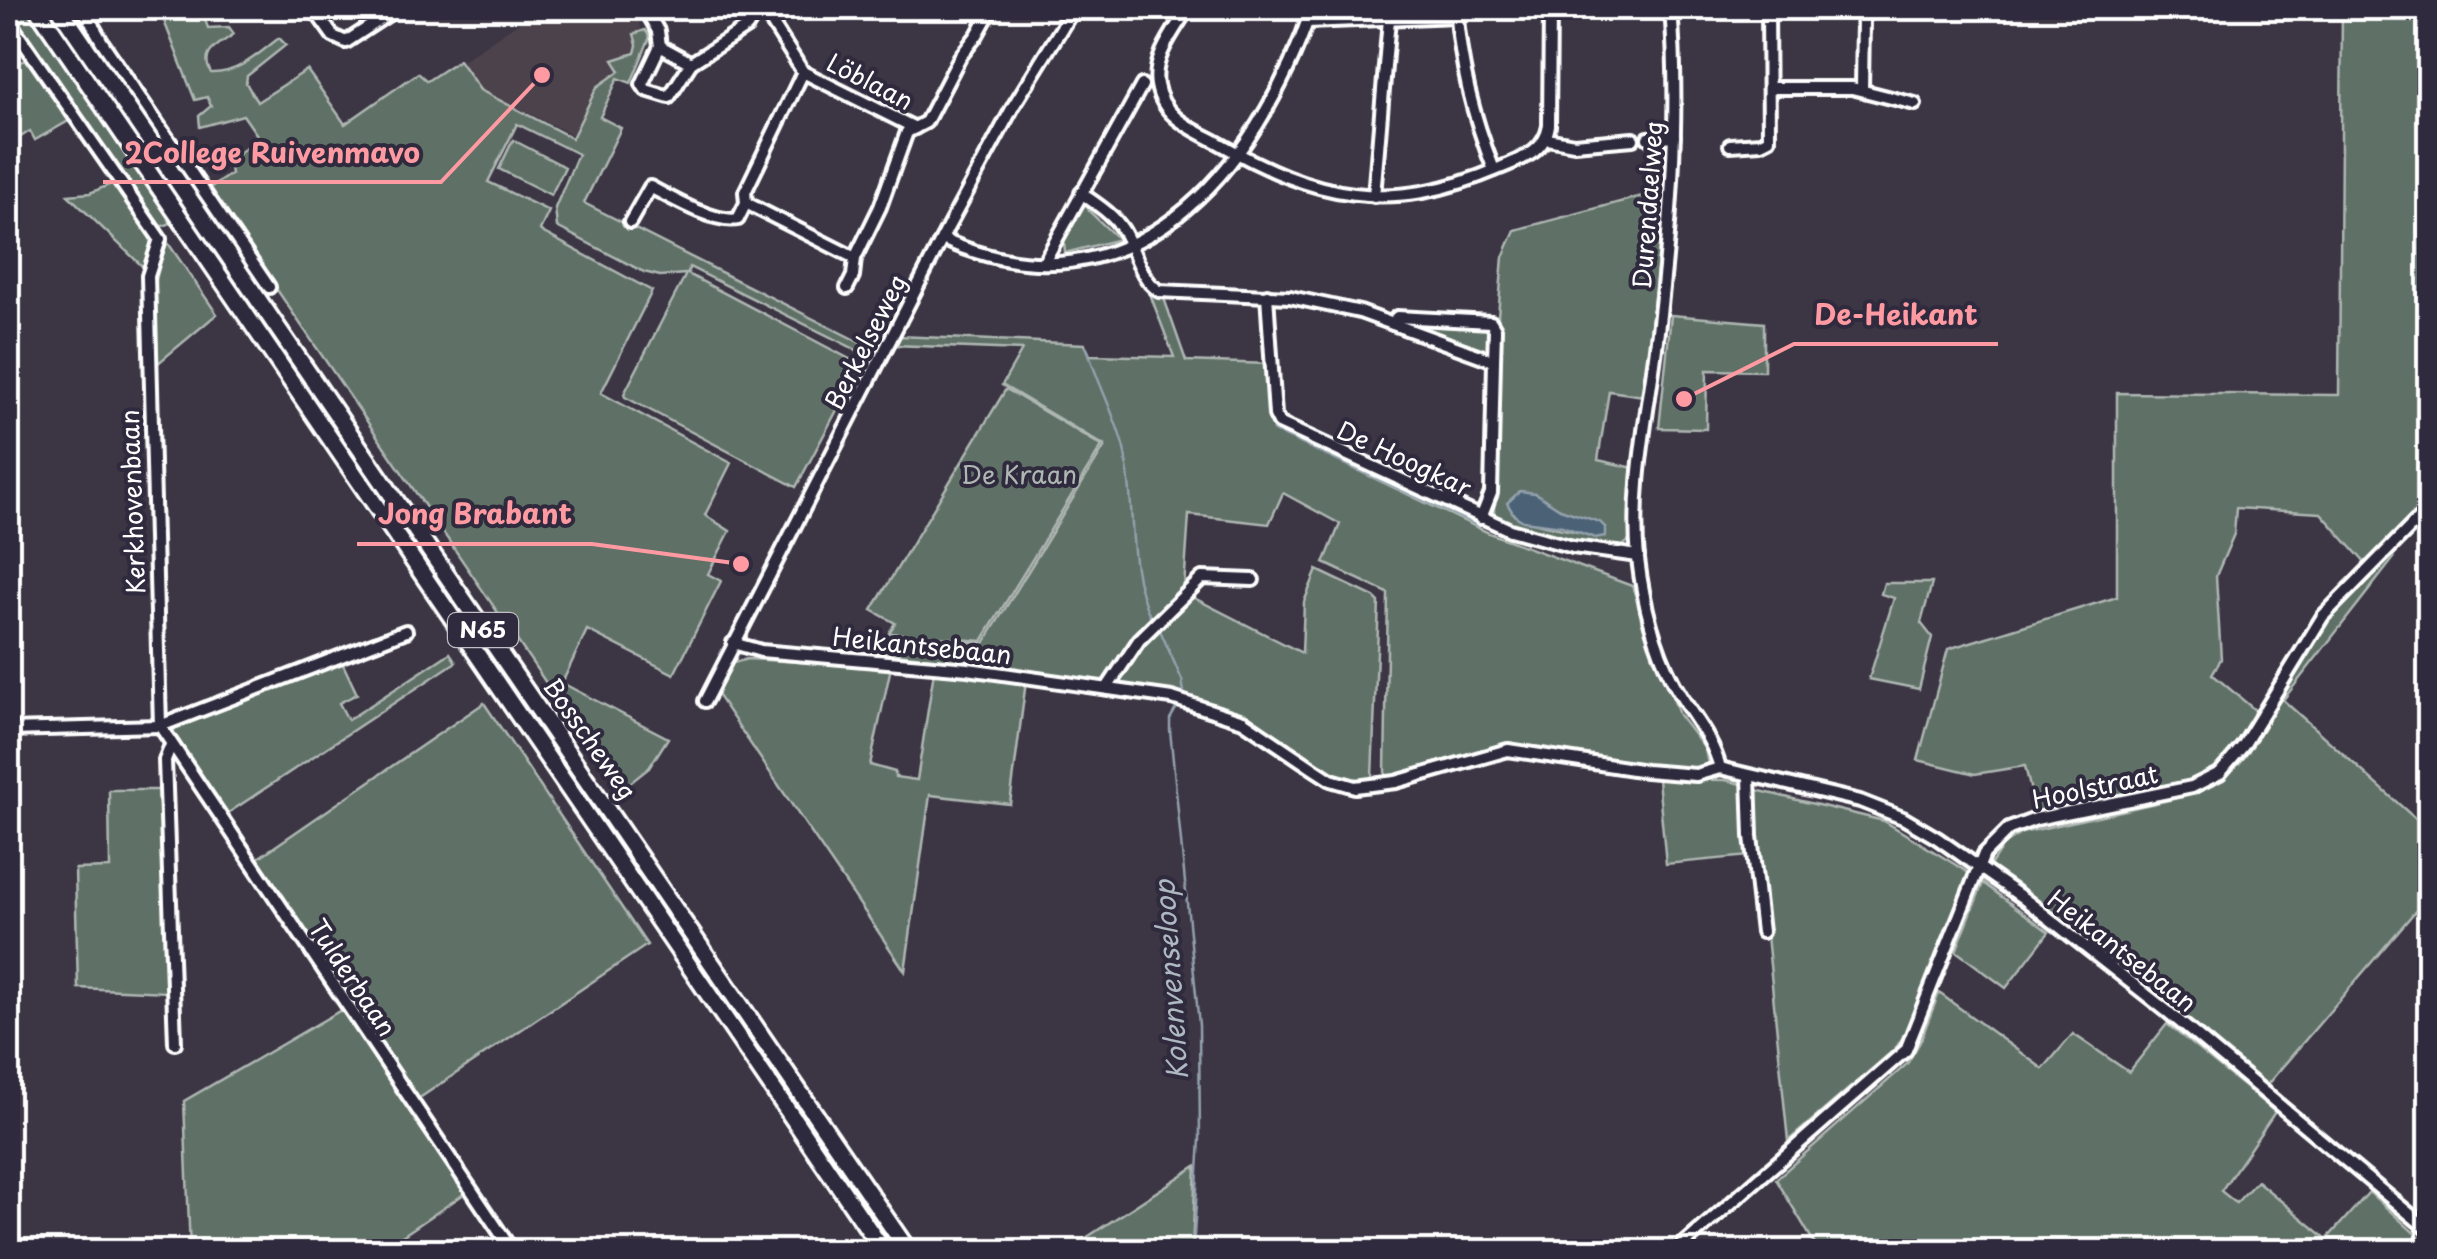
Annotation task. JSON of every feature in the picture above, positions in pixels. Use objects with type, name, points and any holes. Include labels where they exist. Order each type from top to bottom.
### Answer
[{"type":"main road","name":"Bosscheweg","points":[[36,8],[884,1252]]},
{"type":"main road","name":"Bosscheweg","points":[[59,8],[910,1252]]},
{"type":"street","points":[[84,8],[102,42],[269,287]]},
{"type":"street","points":[[313,8],[333,36],[346,42],[398,8]]},
{"type":"street","points":[[645,8],[658,31],[660,46],[642,84],[646,90],[669,97],[691,63],[747,27],[759,8]]},
{"type":"street","points":[[776,8],[772,24],[803,72]]},
{"type":"street","points":[[916,128],[926,122],[960,57],[992,8]]},
{"type":"street","name":"Berkelseweg","points":[[705,701],[942,239],[1014,105],[1074,8]]},
{"type":"street","points":[[1188,8],[1159,59],[1156,80],[1160,96],[1176,118],[1236,154],[1296,182],[1374,196],[1426,192],[1494,170],[1530,155],[1547,139],[1552,67],[1550,8]]},
{"type":"street","points":[[942,239],[995,258],[1044,262],[1096,257],[1164,227],[1208,191],[1236,154],[1277,88],[1312,8]]},
{"type":"street","name":"Durendaelweg","points":[[1671,8],[1674,136],[1662,295],[1638,455],[1638,556],[1662,657],[1683,701],[1713,743],[1720,768]]},
{"type":"street","points":[[1730,145],[1769,139],[1768,8]]},
{"type":"street","points":[[1856,8],[1863,19],[1862,90]]},
{"type":"street","points":[[1306,22],[1457,12],[1464,83],[1494,170]]},
{"type":"street","points":[[1374,196],[1389,19]]},
{"type":"street","name":"Kerkhovenbaan","points":[[8,20],[160,239],[148,276],[160,726]]},
{"type":"street","points":[[660,46],[691,63]]},
{"type":"street","name":"Löblaan","points":[[746,203],[745,192],[803,72],[916,128]]},
{"type":"street","points":[[1044,262],[1142,86]]},
{"type":"street","points":[[1770,88],[1862,90],[1916,104]]},
{"type":"street","name":"Löblaan","points":[[847,288],[855,258],[880,207],[903,140],[907,132],[916,128]]},
{"type":"street","points":[[1648,138],[1674,136]]},
{"type":"street","points":[[1547,139],[1574,144],[1634,139]]},
{"type":"street","points":[[630,222],[650,187],[694,210],[725,220],[738,219],[746,203],[855,258]]},
{"type":"street","points":[[1081,193],[1106,210],[1130,244],[1148,282],[1159,291],[1267,295],[1342,308],[1494,361]]},
{"type":"street","name":"De Hoogkar","points":[[1267,295],[1278,423],[1382,468],[1481,518],[1549,542],[1638,556]]},
{"type":"street","points":[[1393,324],[1396,316],[1491,322],[1491,493],[1481,518]]},
{"type":"street","name":"Hoolstraat","points":[[1675,1252],[1906,1050],[1984,854],[2009,829],[2036,819],[2192,786],[2220,774],[2235,758],[2324,616],[2430,507]]},
{"type":"street","points":[[1107,688],[1138,640],[1202,578],[1253,580]]},
{"type":"street","points":[[8,730],[160,726],[406,632]]},
{"type":"street","name":"Heikantsebaan","points":[[733,644],[761,651],[902,662],[1172,698],[1232,717],[1332,780],[1356,787],[1396,782],[1508,750],[1646,771],[1696,775],[1720,768],[1882,808],[1980,867],[2221,1055],[2430,1231]]},
{"type":"street","name":"Tulderbaan","points":[[160,726],[513,1252]]},
{"type":"street","points":[[170,745],[165,760],[175,1043]]},
{"type":"street","points":[[1749,776],[1762,932]]},
{"type":"shaded area","points":[[540,8],[633,8],[646,41],[627,78],[615,72],[579,138],[481,90],[461,61]]},
{"type":"green space","points":[[8,8],[25,8],[174,222],[157,228]]},
{"type":"green space","points":[[159,8],[210,8],[204,17],[208,28],[229,27],[234,34],[209,54],[211,73],[239,66],[279,38],[286,45],[247,76],[246,83],[257,102],[307,70],[345,124],[418,73],[427,81],[459,60],[480,90],[572,138],[597,87],[620,71],[613,60],[635,53],[634,34],[645,30],[650,37],[631,83],[618,78],[600,117],[621,128],[584,203],[871,348],[867,355],[689,267],[688,274],[861,365],[796,487],[625,397],[686,274],[660,276],[644,272],[557,227],[555,208],[578,154],[517,124],[488,182],[549,211],[542,232],[652,291],[601,393],[731,463],[705,515],[730,531],[708,574],[721,581],[674,674],[587,630],[562,683],[668,738],[649,768],[620,791],[208,189],[231,174],[229,160],[259,138],[243,115],[200,127],[199,116],[211,106],[207,97],[195,100]]},
{"type":"green space","points":[[2342,8],[2429,8],[2430,339],[2425,341],[2430,355],[2429,498],[2366,564],[2321,513],[2236,508],[2234,534],[2216,576],[2221,659],[2212,674],[2256,711],[2223,759],[2196,779],[2036,813],[2025,766],[1975,774],[1918,760],[1948,649],[2117,597],[2117,393],[2339,395]]},
{"type":"green space","points":[[28,60],[72,119],[35,140],[30,131],[16,140],[14,152],[8,152],[8,65]]},
{"type":"green space","points":[[513,140],[565,167],[551,195],[499,169]]},
{"type":"green space","points":[[116,182],[151,238],[148,264],[143,267],[68,195],[90,193]]},
{"type":"green space","points":[[1665,190],[1644,396],[1609,391],[1598,460],[1634,468],[1631,539],[1618,550],[1555,539],[1499,521],[1494,513],[1498,316],[1503,257],[1515,230]],"holes":[[[1520,492],[1605,527],[1605,536],[1514,515]]]},
{"type":"green space","points":[[1086,201],[1089,211],[1114,235],[1118,237],[1120,233],[1124,238],[1065,253],[1064,241]]},
{"type":"green space","points":[[166,240],[217,314],[156,365],[154,288]]},
{"type":"green space","points":[[1148,289],[1164,298],[1186,361],[1268,364],[1273,430],[1489,533],[1632,586],[1679,715],[1705,749],[1708,765],[1686,769],[1639,767],[1545,747],[1507,745],[1388,779],[1388,593],[1324,563],[1340,524],[1283,493],[1269,524],[1189,515],[1184,588],[1151,617],[1155,627],[1192,597],[1302,653],[1304,602],[1317,570],[1374,597],[1379,602],[1369,782],[1334,776],[1235,714],[1190,698],[1017,668],[873,651],[877,633],[984,643],[1105,446],[1002,385],[1022,350],[893,345],[898,336],[1085,344],[1090,355],[1174,357]]},
{"type":"green space","points":[[1671,315],[1764,323],[1764,371],[1707,370],[1706,429],[1659,428]]},
{"type":"green space","points":[[1402,322],[1487,325],[1489,352],[1485,354]]},
{"type":"green space","name":"De Kraan","points":[[1006,389],[1102,446],[982,641],[889,633],[895,623],[872,610]]},
{"type":"green space","points":[[2391,556],[2394,558],[2283,700],[2429,831],[2429,895],[2266,1086],[1989,867],[2004,844],[2022,833],[2187,796],[2226,776],[2245,757],[2324,626]]},
{"type":"green space","points":[[1884,583],[1932,583],[1921,623],[1932,637],[1919,689],[1869,679],[1894,598],[1881,594]]},
{"type":"green space","points":[[450,653],[456,662],[228,813],[174,734],[174,726],[342,662],[357,694],[339,703],[348,720]]},
{"type":"green space","points":[[747,659],[891,667],[870,765],[895,772],[895,777],[917,780],[934,671],[1026,681],[1010,804],[930,795],[905,971],[716,693],[730,664]]},
{"type":"green space","points":[[484,703],[647,945],[418,1099],[258,858]]},
{"type":"green space","points":[[1658,779],[1742,784],[1750,856],[1666,864]]},
{"type":"green space","points":[[1752,789],[1884,821],[1969,873],[1906,1033],[1895,1049],[1788,1141]]},
{"type":"green space","points":[[109,790],[160,790],[167,992],[78,988],[75,869],[110,868]]},
{"type":"green space","points":[[1983,883],[2049,932],[2006,988],[1956,951]]},
{"type":"green space","points":[[1939,993],[2043,1069],[2073,1034],[2129,1072],[2167,1024],[2275,1112],[2221,1191],[2236,1203],[2257,1181],[2327,1239],[2369,1192],[2419,1237],[2410,1252],[1819,1251],[1776,1179],[1907,1064]]},
{"type":"green space","points":[[343,1009],[467,1192],[380,1251],[190,1251],[184,1101]]},
{"type":"green space","points":[[1196,1166],[1192,1251],[1066,1251]]},
{"type":"water","points":[[1520,491],[1535,493],[1560,509],[1600,522],[1605,527],[1605,536],[1595,538],[1562,526],[1523,521],[1507,503]]},
{"type":"waterway","name":"Kolenvenseloop","points":[[1087,347],[1124,449],[1137,575],[1150,616]]},
{"type":"waterway","points":[[1274,431],[1479,526]]},
{"type":"waterway","name":"Kolenvenseloop","points":[[1159,628],[1184,692]]},
{"type":"waterway","name":"Kolenvenseloop","points":[[1177,707],[1170,719],[1170,730],[1199,1025],[1200,1139],[1193,1252]]},
{"type":"place","name":"2College Ruivenmavo","points":[[542,75]]},
{"type":"place","name":"De-Heikant","points":[[1684,399]]},
{"type":"place","name":"Jong Brabant","points":[[741,564]]}]
